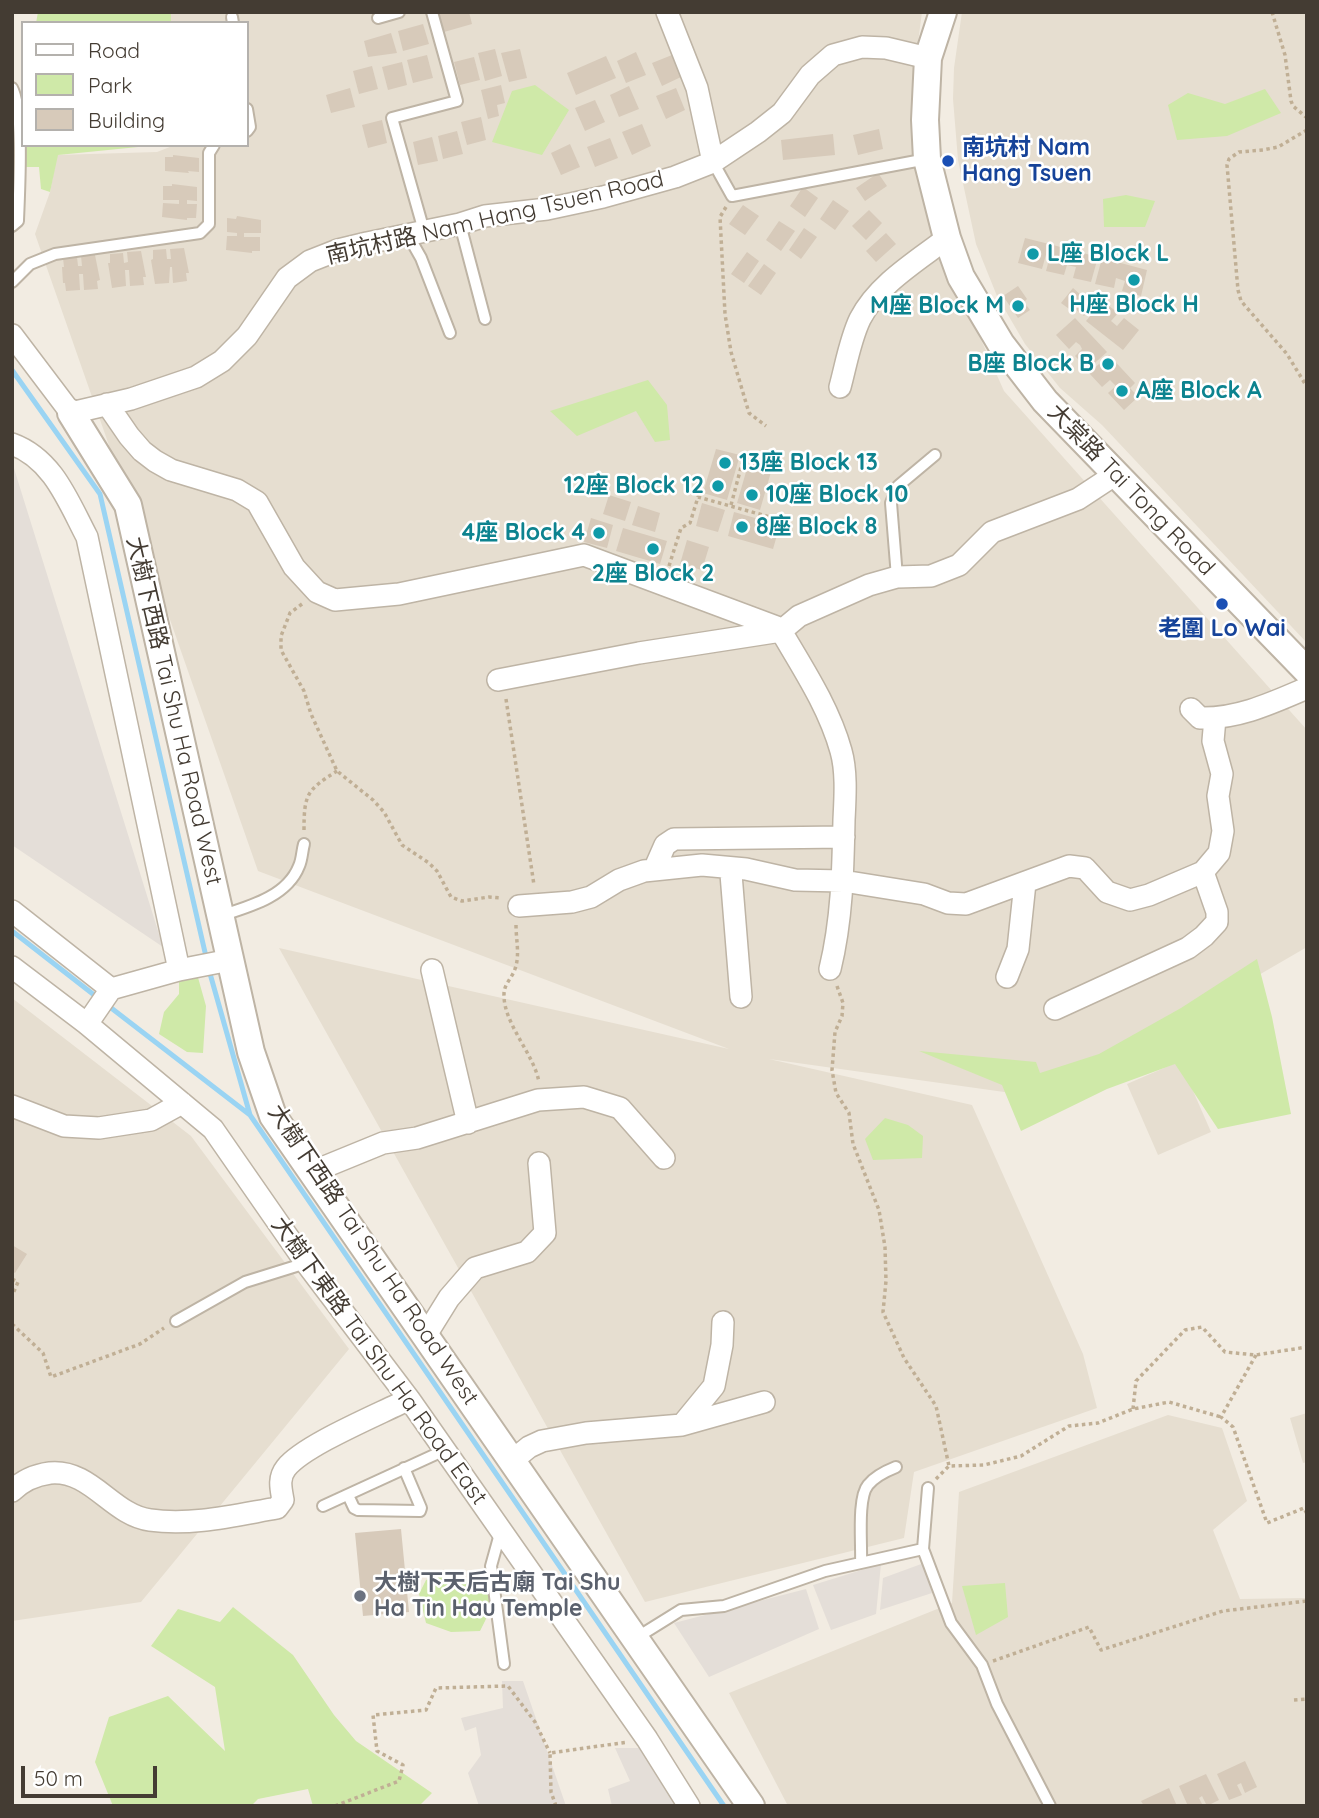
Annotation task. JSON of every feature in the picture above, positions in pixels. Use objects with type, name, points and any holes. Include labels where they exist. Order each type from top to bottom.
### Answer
[{"type":"street","points":[[667,12],[698,88],[713,162]]},
{"type":"street","name":"大棠路 Tai Tong Road","points":[[943,12],[928,58],[925,120],[927,159],[947,238],[961,277],[1001,344],[1045,401],[1306,673]]},
{"type":"street","name":"南坑村路 Nam Hang Tsuen Road","points":[[71,413],[131,399],[196,377],[222,360],[247,337],[287,278],[310,261],[338,250],[460,224],[485,216],[547,209],[675,177],[713,162],[782,113],[810,75],[833,55],[862,47],[886,48],[928,58]]},
{"type":"street","points":[[840,387],[854,336],[861,318],[873,301],[900,273],[947,238]]},
{"type":"street","name":"大樹下西路 Tai Shu Ha Road West","points":[[12,335],[71,413],[128,505],[251,1052],[273,1116],[751,1806]]},
{"type":"street","points":[[107,404],[129,436],[155,461],[171,470],[237,491],[257,502],[294,567],[317,592],[335,600],[399,594],[584,555],[782,630],[818,693],[842,753],[843,881],[841,913],[830,969]]},
{"type":"street","points":[[12,444],[29,450],[53,474],[87,537],[178,970]]},
{"type":"street","points":[[498,680],[639,653],[782,630],[799,616],[869,585],[897,577],[931,576],[959,565],[992,532],[1078,499],[1116,474]]},
{"type":"street","points":[[1191,709],[1200,718],[1215,718],[1257,709],[1306,673]]},
{"type":"street","points":[[519,906],[591,897],[631,874],[702,865],[735,868],[795,880],[843,881],[924,894],[948,903],[966,904],[1077,865],[1085,868],[1107,892],[1130,900],[1149,895],[1203,872],[1219,853],[1223,831],[1218,796],[1222,774],[1213,741],[1215,718]]},
{"type":"street","points":[[654,870],[665,845],[674,839],[844,837]]},
{"type":"street","points":[[735,868],[730,874],[741,997]]},
{"type":"street","points":[[1055,1009],[1188,948],[1204,936],[1217,922],[1217,912],[1203,872]]},
{"type":"street","points":[[1007,977],[1018,949],[1025,883]]},
{"type":"street","points":[[12,911],[109,993]]},
{"type":"street","points":[[90,1021],[109,993],[178,970],[230,960]]},
{"type":"street","name":"大樹下東路 Tai Shu Ha Road East","points":[[12,967],[90,1021],[213,1129],[306,1263],[410,1399],[647,1739],[689,1806]]},
{"type":"street","points":[[432,970],[468,1123]]},
{"type":"street","points":[[312,1172],[383,1143],[417,1139],[538,1100],[584,1097],[620,1108],[664,1158]]},
{"type":"street","points":[[12,1106],[64,1126],[99,1128],[151,1120],[182,1103]]},
{"type":"street","points":[[426,1335],[449,1298],[475,1268],[527,1252],[545,1233],[539,1163]]},
{"type":"street","points":[[682,1425],[714,1386],[722,1345],[723,1322]]},
{"type":"street","points":[[12,1491],[20,1483],[39,1474],[58,1472],[79,1477],[118,1506],[147,1520],[210,1520],[277,1508],[283,1500],[280,1484],[285,1469],[308,1450],[410,1399]]},
{"type":"street","points":[[513,1460],[529,1447],[542,1441],[586,1433],[682,1425],[764,1402]]},
{"type":"lane","points":[[378,18],[399,12]]},
{"type":"lane","points":[[432,12],[457,100],[392,118],[421,258],[450,333]]},
{"type":"lane","points":[[12,88],[17,107],[19,171],[18,221],[12,226]]},
{"type":"lane","points":[[13,279],[30,264],[55,254],[200,233],[209,224],[209,153],[213,147]]},
{"type":"lane","points":[[713,162],[732,196],[927,159]]},
{"type":"lane","points":[[460,224],[485,319]]},
{"type":"lane","points":[[897,577],[891,503],[898,486],[936,455]]},
{"type":"lane","points":[[220,916],[254,905],[282,890],[299,867],[303,844]]},
{"type":"lane","points":[[176,1321],[245,1282],[306,1263]]},
{"type":"lane","points":[[323,1506],[445,1450]]},
{"type":"lane","points":[[861,1563],[862,1497],[867,1486],[882,1473],[896,1467]]},
{"type":"lane","points":[[348,1495],[352,1505],[358,1510],[420,1511],[404,1468]]},
{"type":"lane","points":[[928,1488],[923,1549],[951,1623],[982,1665],[997,1704],[1049,1806]]},
{"type":"lane","points":[[501,1530],[491,1566],[504,1664]]},
{"type":"lane","points":[[636,1638],[681,1610],[724,1606],[825,1571],[923,1549]]},
{"type":"path","points":[[1272,12],[1285,55],[1291,101],[1307,118]]},
{"type":"path","points":[[1307,130],[1278,146],[1238,152],[1229,159],[1227,165],[1241,301],[1287,354],[1307,387]]},
{"type":"path","points":[[732,196],[720,217],[725,314],[731,352],[749,413],[766,426]]},
{"type":"path","points":[[731,506],[744,456]]},
{"type":"path","points":[[664,585],[681,528],[690,523],[698,497],[770,517]]},
{"type":"path","points":[[317,592],[290,613],[281,636],[281,650],[304,691],[311,714],[337,771],[384,812],[402,845],[437,871],[451,897],[461,901],[500,898],[519,906],[515,928],[518,948],[515,970],[506,985],[504,995],[507,1009],[538,1076],[538,1100]]},
{"type":"path","points":[[498,680],[506,693],[535,894],[543,905]]},
{"type":"path","points":[[303,844],[307,793],[337,771]]},
{"type":"path","points":[[830,969],[843,1003],[842,1016],[835,1032],[832,1070],[836,1093],[849,1113],[853,1144],[879,1210],[885,1247],[883,1312],[904,1358],[936,1406],[949,1466]]},
{"type":"path","points":[[12,1279],[18,1282],[12,1296]]},
{"type":"path","points":[[12,1324],[43,1353],[51,1377],[140,1344],[176,1321]]},
{"type":"path","points":[[1133,1409],[1136,1381],[1185,1330],[1202,1327],[1225,1352],[1256,1355],[1307,1347]]},
{"type":"path","points":[[1221,1417],[1256,1355]]},
{"type":"path","points":[[928,1488],[949,1466],[984,1465],[1021,1456],[1069,1426],[1098,1423],[1133,1409],[1169,1402],[1221,1417],[1233,1427],[1266,1523],[1304,1508],[1307,1514]]},
{"type":"path","points":[[982,1665],[1089,1627],[1101,1650],[1223,1611],[1307,1601]]},
{"type":"path","points":[[335,1806],[399,1781],[403,1765],[377,1751],[373,1715],[426,1710],[436,1688],[508,1686],[535,1722],[550,1753],[551,1792],[556,1806]]},
{"type":"path","points":[[1294,1700],[1307,1699]]},
{"type":"path","points":[[550,1753],[647,1739]]},
{"type":"shaded area","points":[[171,12],[922,12],[916,58],[935,237],[1004,391],[1307,730],[1307,947],[1047,1098],[769,1059],[972,1105],[1083,1354],[1097,1408],[914,1472],[904,1538],[645,1602],[279,948],[729,1049],[258,871],[35,234],[50,192],[57,155],[157,152],[170,147],[248,147],[248,21],[171,21]]},
{"type":"shaded area","points":[[962,12],[1307,12],[1307,643],[1102,425],[1060,388],[1025,344],[997,296],[976,244],[958,160],[953,99],[954,68]]},
{"type":"shaded area","points":[[12,462],[163,947],[12,845]]},
{"type":"shaded area","points":[[12,998],[191,1136],[349,1349],[141,1602],[12,1621]]},
{"type":"shaded area","points":[[1180,1061],[1211,1132],[1158,1155],[1127,1084]]},
{"type":"shaded area","points":[[1307,1413],[1307,1462],[1303,1463],[1290,1418]]},
{"type":"shaded area","points":[[1168,1415],[1222,1428],[1247,1501],[1213,1530],[1240,1599],[1307,1598],[1307,1806],[788,1806],[729,1693],[952,1603],[959,1492]]},
{"type":"shaded area","points":[[924,1563],[932,1593],[880,1610],[883,1578]]},
{"type":"shaded area","points":[[881,1564],[876,1614],[831,1630],[813,1585]]},
{"type":"shaded area","points":[[806,1589],[819,1629],[709,1677],[674,1623]]},
{"type":"shaded area","points":[[502,1681],[523,1681],[566,1806],[479,1806],[468,1773],[481,1755],[476,1727],[465,1731],[461,1718],[503,1708]]},
{"type":"shaded area","points":[[615,1748],[648,1748],[682,1806],[612,1806],[608,1789],[630,1781]]},
{"type":"green space","points":[[38,12],[171,12],[171,21],[36,21]]},
{"type":"green space","points":[[535,85],[569,110],[542,155],[492,142],[512,91]]},
{"type":"green space","points":[[1265,89],[1281,113],[1227,136],[1177,140],[1168,105],[1188,93],[1225,104]]},
{"type":"green space","points":[[24,147],[138,147],[58,155],[50,192],[41,189],[39,167],[24,167]]},
{"type":"green space","points":[[1126,195],[1155,201],[1145,227],[1104,227],[1103,199]]},
{"type":"green space","points":[[648,380],[667,405],[670,440],[655,442],[636,411],[577,436],[550,411]]},
{"type":"green space","points":[[1257,959],[1272,1017],[1291,1114],[1218,1129],[1175,1064],[1107,1089],[1021,1131],[1002,1085],[919,1051],[1036,1062],[1040,1073],[1099,1054],[1181,1008]]},
{"type":"green space","points":[[197,974],[206,1006],[203,1053],[187,1052],[159,1034],[164,1012],[179,994],[179,978]]},
{"type":"green space","points":[[885,1118],[908,1125],[923,1136],[922,1158],[873,1160],[865,1139]]},
{"type":"green space","points":[[450,1571],[477,1584],[490,1597],[486,1619],[480,1631],[451,1632],[426,1623],[419,1594],[426,1580]]},
{"type":"green space","points":[[1005,1583],[1008,1617],[976,1635],[962,1586]]},
{"type":"green space","points":[[233,1607],[293,1655],[334,1715],[356,1741],[432,1793],[419,1806],[313,1806],[308,1789],[258,1799],[251,1806],[113,1806],[95,1762],[109,1717],[168,1696],[225,1751],[215,1687],[151,1646],[178,1609],[220,1622]]},
{"type":"building","points":[[439,12],[469,12],[472,24],[444,32]]},
{"type":"building","points":[[423,24],[429,44],[403,51],[398,31]]},
{"type":"building","points":[[391,33],[397,53],[368,57],[364,41]]},
{"type":"building","points":[[495,49],[502,76],[485,81],[478,53]]},
{"type":"building","points":[[520,49],[527,78],[509,82],[501,53]]},
{"type":"building","points":[[636,52],[646,75],[626,83],[617,61]]},
{"type":"building","points":[[427,55],[433,78],[413,83],[407,60]]},
{"type":"building","points":[[672,55],[681,77],[662,86],[652,63]]},
{"type":"building","points":[[606,56],[616,78],[576,95],[567,73]]},
{"type":"building","points":[[474,57],[480,80],[460,85],[454,62]]},
{"type":"building","points":[[402,62],[407,85],[388,90],[382,67]]},
{"type":"building","points":[[372,66],[378,89],[359,94],[353,71]]},
{"type":"building","points":[[501,85],[505,103],[497,105],[499,116],[488,119],[481,90]]},
{"type":"building","points":[[629,86],[639,109],[619,117],[610,95]]},
{"type":"building","points":[[350,88],[355,107],[331,113],[326,95]]},
{"type":"building","points":[[676,88],[685,110],[666,119],[656,96]]},
{"type":"building","points":[[595,100],[605,122],[585,131],[575,108]]},
{"type":"building","points":[[481,117],[486,140],[467,145],[461,122]]},
{"type":"building","points":[[382,120],[387,143],[368,148],[362,125]]},
{"type":"building","points":[[642,124],[651,146],[632,155],[622,132]]},
{"type":"building","points":[[879,129],[883,149],[858,155],[853,135]]},
{"type":"building","points":[[457,131],[463,154],[443,159],[438,136]]},
{"type":"building","points":[[833,134],[835,155],[783,160],[781,140]]},
{"type":"building","points":[[432,137],[438,161],[418,165],[413,142]]},
{"type":"building","points":[[610,138],[618,158],[595,167],[587,147]]},
{"type":"building","points":[[570,144],[580,167],[561,175],[551,153]]},
{"type":"building","points":[[173,155],[199,158],[199,172],[165,171],[165,157]]},
{"type":"building","points":[[878,173],[887,186],[865,201],[856,188]]},
{"type":"building","points":[[172,184],[197,187],[197,201],[187,200],[187,204],[197,204],[196,218],[187,220],[162,217],[163,203],[179,204],[179,200],[163,200],[163,186]]},
{"type":"building","points":[[803,187],[818,198],[805,217],[790,206]]},
{"type":"building","points":[[833,200],[849,211],[835,230],[820,219]]},
{"type":"building","points":[[743,205],[759,216],[745,235],[729,224]]},
{"type":"building","points":[[869,210],[882,223],[866,240],[852,226]]},
{"type":"building","points":[[237,216],[261,220],[261,233],[244,233],[244,237],[260,237],[260,251],[252,253],[226,250],[227,236],[237,236],[237,233],[227,232],[227,218],[236,219]]},
{"type":"building","points":[[779,221],[795,231],[781,251],[766,240]]},
{"type":"building","points":[[804,228],[817,237],[801,259],[789,250]]},
{"type":"building","points":[[886,233],[896,244],[876,262],[866,251]]},
{"type":"building","name":"L座 Block L","points":[[1025,238],[1049,244],[1042,269],[1018,263]]},
{"type":"building","points":[[1053,245],[1098,257],[1091,282],[1073,278],[1076,267],[1067,265],[1064,275],[1046,271]]},
{"type":"building","points":[[184,248],[189,273],[186,273],[187,281],[173,283],[170,267],[169,283],[155,284],[151,260],[153,250],[166,249],[167,259],[171,259],[170,249]]},
{"type":"building","points":[[141,251],[146,277],[143,277],[144,285],[130,286],[129,270],[125,270],[126,286],[112,288],[108,263],[110,254],[123,253],[124,263],[128,262],[127,252]]},
{"type":"building","points":[[747,252],[759,261],[744,283],[731,274]]},
{"type":"building","points":[[95,255],[100,280],[97,281],[98,289],[84,290],[83,274],[79,274],[80,290],[66,291],[63,283],[63,258],[77,257],[78,266],[82,266],[81,256]]},
{"type":"building","points":[[1102,258],[1147,270],[1141,296],[1122,291],[1125,281],[1116,278],[1114,288],[1095,284]]},
{"type":"building","points":[[764,264],[776,273],[761,295],[748,286]]},
{"type":"building","name":"M座 Block M","points":[[1018,286],[1027,299],[1024,302],[1030,310],[1018,318],[1003,296]]},
{"type":"building","points":[[1073,288],[1083,297],[1087,293],[1097,301],[1084,316],[1061,303]]},
{"type":"building","points":[[1103,301],[1118,313],[1111,321],[1117,326],[1124,318],[1139,330],[1123,350],[1086,321]]},
{"type":"building","points":[[1075,318],[1107,352],[1088,369],[1075,356],[1082,349],[1080,345],[1076,342],[1069,349],[1056,335]]},
{"type":"building","points":[[1109,355],[1135,383],[1130,388],[1138,397],[1124,410],[1108,393],[1116,386],[1110,380],[1102,387],[1089,373]]},
{"type":"building","points":[[716,449],[740,455],[727,500],[703,493]]},
{"type":"building","points":[[750,458],[773,465],[760,510],[737,503]]},
{"type":"building","points":[[609,495],[631,502],[625,521],[603,514]]},
{"type":"building","points":[[702,503],[725,510],[718,532],[696,526]]},
{"type":"building","points":[[638,506],[660,513],[655,532],[632,525]]},
{"type":"building","points":[[734,512],[780,525],[773,549],[728,536]]},
{"type":"building","name":"4座 Block 4","points":[[591,518],[613,525],[607,548],[584,542]]},
{"type":"building","points":[[623,528],[667,541],[660,564],[616,551]]},
{"type":"building","points":[[687,540],[709,547],[702,570],[680,564]]},
{"type":"building","points":[[12,1245],[27,1254],[15,1273],[12,1271]]},
{"type":"building","name":"大樹下天后古廟 Tai Shu Ha Tin Hau Temple","points":[[401,1529],[409,1612],[363,1616],[355,1533]]},
{"type":"building","points":[[1245,1761],[1257,1787],[1245,1793],[1241,1783],[1237,1785],[1242,1795],[1229,1800],[1217,1774]]},
{"type":"building","points":[[1206,1774],[1219,1800],[1207,1806],[1202,1796],[1199,1798],[1203,1806],[1188,1806],[1179,1786]]},
{"type":"building","points":[[1169,1788],[1177,1806],[1144,1806],[1141,1801]]},
{"type":"waterway","points":[[12,370],[100,494],[207,961]]},
{"type":"waterway","points":[[12,931],[98,998]]},
{"type":"waterway","points":[[209,970],[250,1115],[724,1806]]},
{"type":"waterway","points":[[106,1004],[250,1115]]},
{"type":"place","name":"南坑村 Nam Hang Tsuen","points":[[948,161]]},
{"type":"place","name":"L座 Block L","points":[[1033,254]]},
{"type":"place","name":"H座 Block H","points":[[1134,280]]},
{"type":"place","name":"M座 Block M","points":[[1018,306]]},
{"type":"place","name":"B座 Block B","points":[[1108,364]]},
{"type":"place","name":"A座 Block A","points":[[1122,391]]},
{"type":"place","name":"13座 Block 13","points":[[725,463]]},
{"type":"place","name":"12座 Block 12","points":[[718,486]]},
{"type":"place","name":"10座 Block 10","points":[[752,495]]},
{"type":"place","name":"8座 Block 8","points":[[742,527]]},
{"type":"place","name":"4座 Block 4","points":[[599,533]]},
{"type":"place","name":"2座 Block 2","points":[[653,549]]},
{"type":"place","name":"老圍 Lo Wai","points":[[1222,604]]},
{"type":"place","name":"大樹下天后古廟 Tai Shu Ha Tin Hau Temple","points":[[360,1596]]}]
